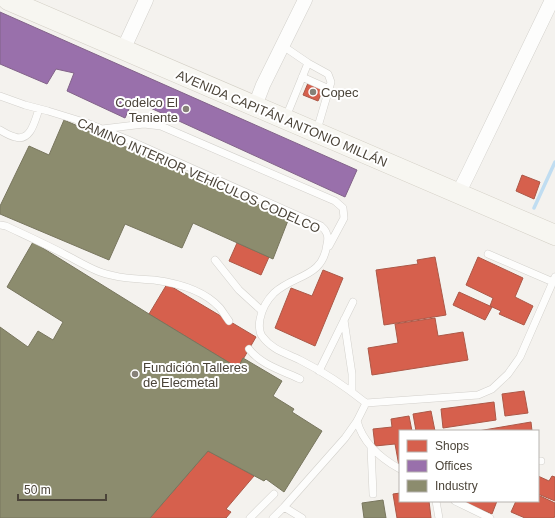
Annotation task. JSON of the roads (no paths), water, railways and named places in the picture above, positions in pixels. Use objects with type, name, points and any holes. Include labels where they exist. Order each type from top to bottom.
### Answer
[{"type":"main road","name":"AVENIDA CAPITÁN ANTONIO MILLÁN","points":[[11,0],[123,50],[555,235]]},
{"type":"street","points":[[123,50],[146,0]]},
{"type":"street","points":[[255,106],[305,0]]},
{"type":"street","points":[[458,194],[552,0]]},
{"type":"lane","points":[[283,46],[308,63],[328,74],[331,82],[316,132]]},
{"type":"lane","points":[[285,119],[308,63]]},
{"type":"lane","points":[[302,77],[329,89]]},
{"type":"lane","name":"CAMINO INTERIOR VEHÍCULOS CODELCO","points":[[0,96],[100,129],[321,226],[326,230],[328,238],[327,250],[321,261],[315,269],[279,289],[268,299],[262,311],[259,325],[262,336],[276,349],[319,371],[352,392],[366,403]]},
{"type":"lane","points":[[0,130],[16,138],[25,137],[30,132],[39,109]]},
{"type":"lane","points":[[100,129],[144,124],[161,126],[335,201],[343,208],[344,218],[327,250]]},
{"type":"lane","points":[[0,225],[6,226],[99,271],[111,275],[129,279],[155,280],[186,286],[213,302],[220,308],[229,321]]},
{"type":"lane","points":[[273,518],[284,508],[345,438],[357,421],[366,403],[478,395],[492,389],[508,374],[520,357],[554,279],[488,254]]},
{"type":"lane","points":[[215,260],[239,290],[262,311]]},
{"type":"lane","points":[[319,371],[353,302]]},
{"type":"lane","points":[[344,320],[352,374],[352,392]]},
{"type":"lane","points":[[249,349],[260,360],[300,378]]},
{"type":"lane","points":[[357,421],[360,431],[371,448],[385,460],[399,468]]},
{"type":"lane","points":[[371,448],[373,494]]},
{"type":"lane","points":[[250,518],[274,494]]},
{"type":"lane","points":[[436,502],[439,518]]},
{"type":"lane","points":[[457,502],[490,518]]},
{"type":"lane","points":[[284,508],[302,518]]},
{"type":"waterway","points":[[534,208],[555,162]]},
{"type":"place","name":"Copec","points":[[313,92]]},
{"type":"place","name":"Codelco El Teniente","points":[[186,109]]},
{"type":"place","name":"Fundición Talleres de Elecmetal","points":[[135,374]]}]
